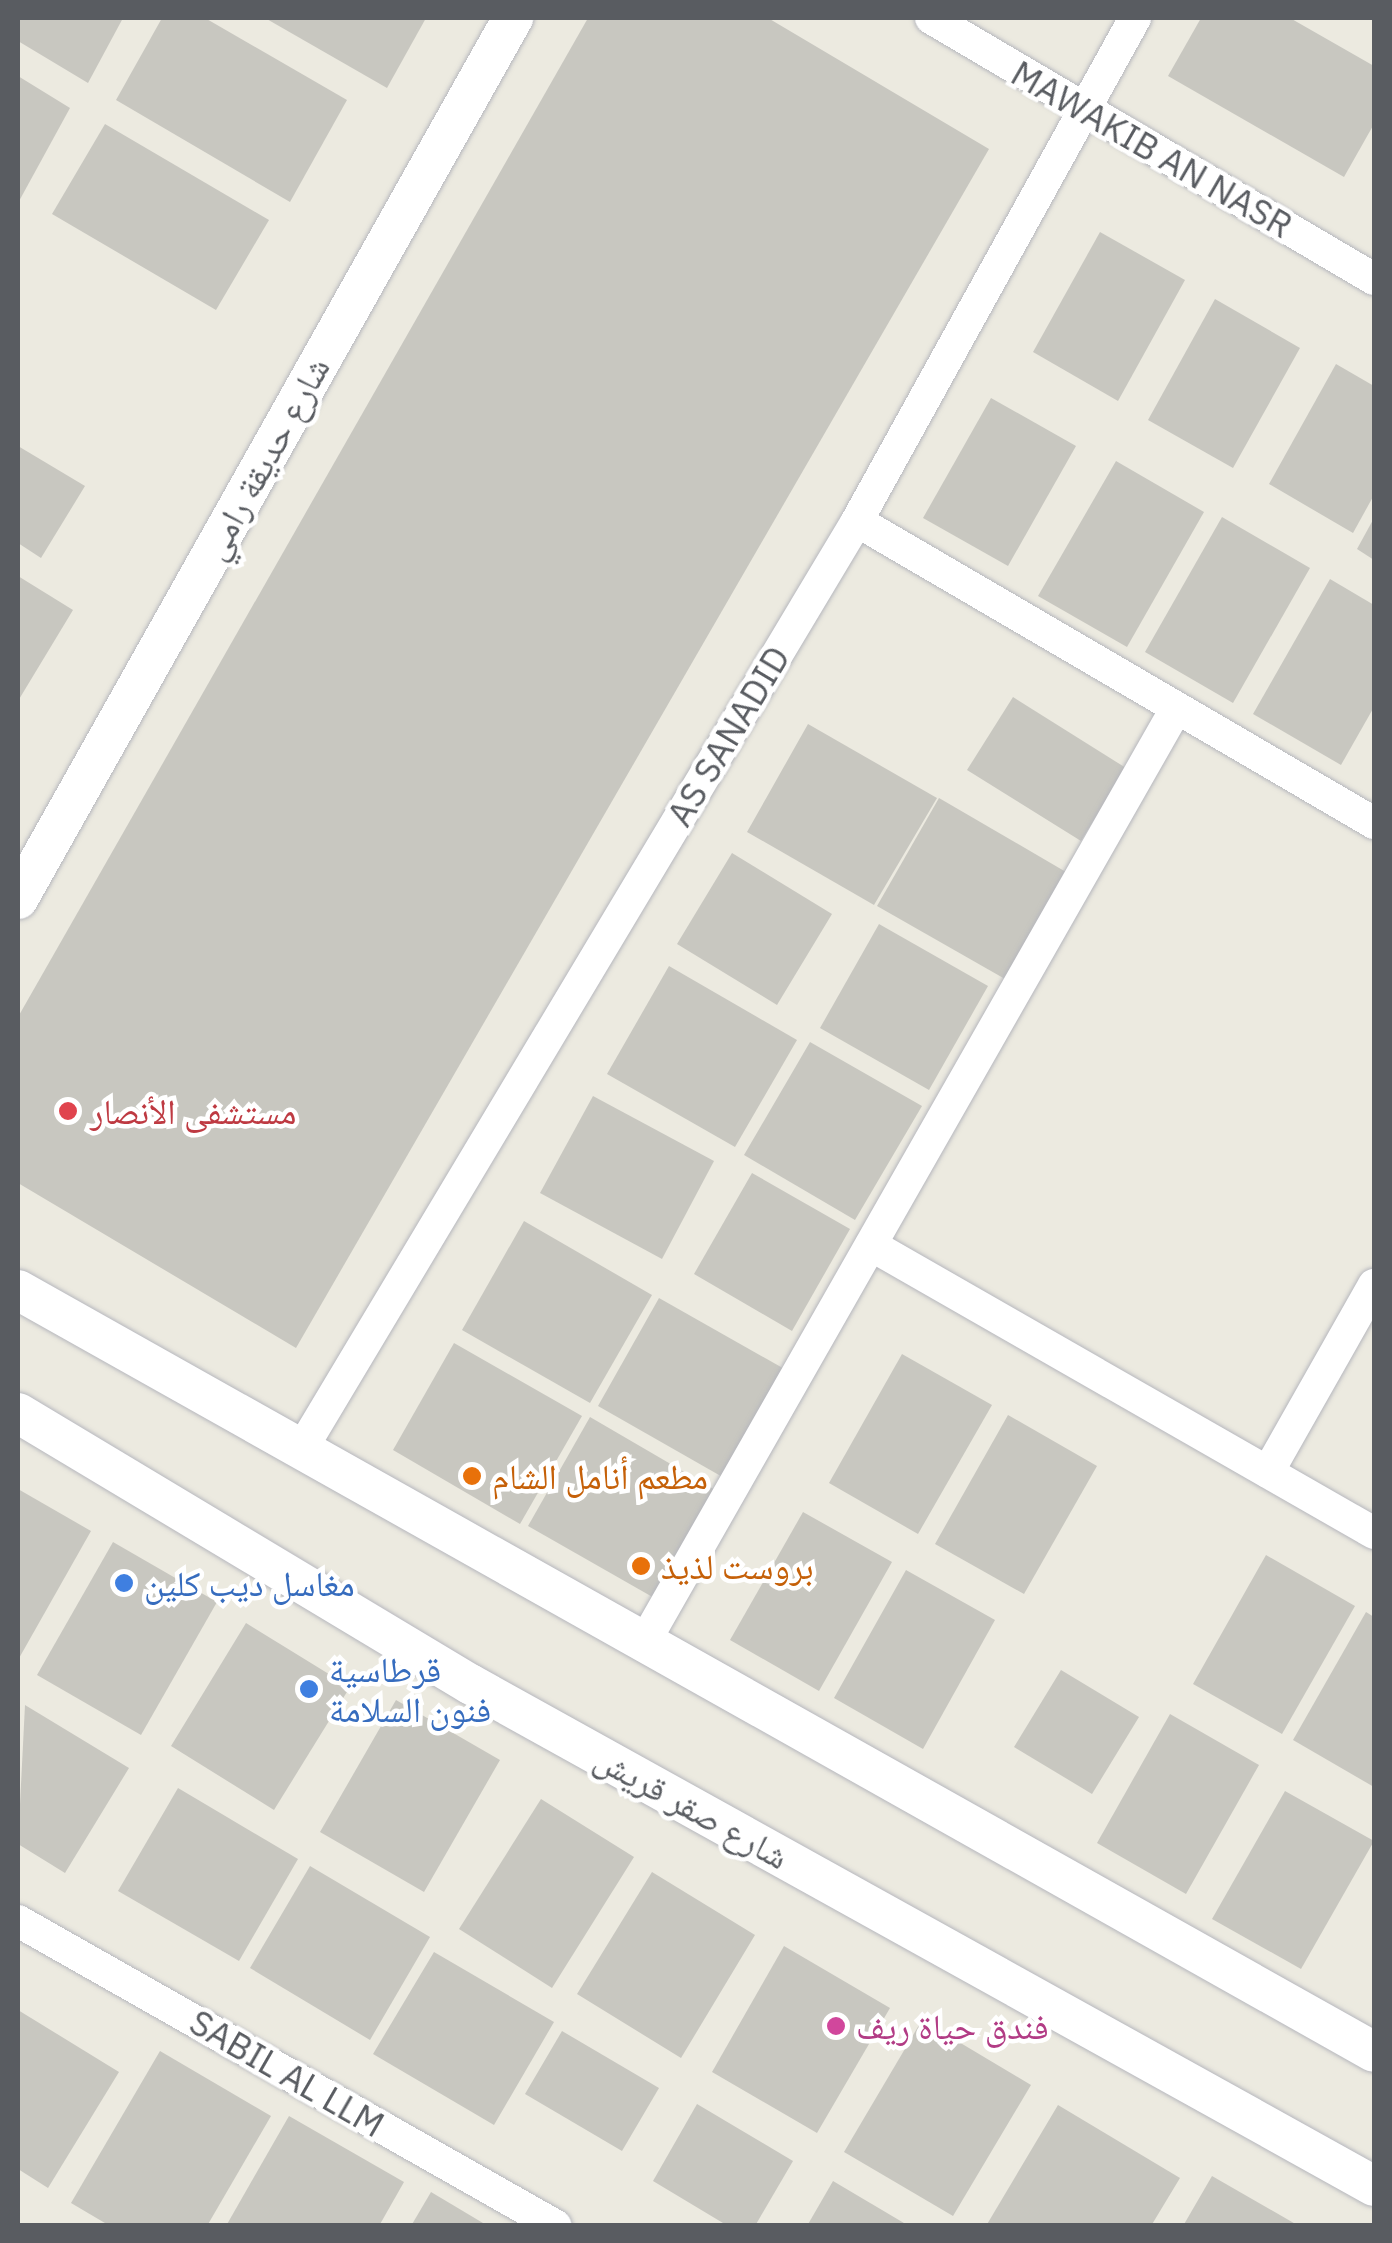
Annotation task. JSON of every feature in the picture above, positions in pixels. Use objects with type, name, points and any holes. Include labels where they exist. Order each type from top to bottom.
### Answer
[{"type":"street","name":"شارع حديقة رامي","points":[[18,899],[513,18]]},
{"type":"street","name":"MAWAKIB AN NASR","points":[[931,18],[1374,278]]},
{"type":"street","name":"AS SANADID","points":[[304,1445],[857,521],[1135,18]]},
{"type":"street","points":[[857,521],[1374,823]]},
{"type":"street","points":[[646,1641],[1176,709]]},
{"type":"street","points":[[871,1246],[1374,1533]]},
{"type":"street","points":[[1268,1472],[1374,1285]]},
{"type":"street","points":[[18,1290],[304,1445],[1374,2052]]},
{"type":"street","name":"شارع صقر قريش","points":[[18,1414],[470,1684],[1374,2186]]},
{"type":"street","name":"SABIL AL LLM","points":[[18,1920],[556,2226]]},
{"type":"building","points":[[18,18],[123,18],[88,83],[18,41]]},
{"type":"building","points":[[162,18],[205,18],[347,100],[290,202],[116,100]]},
{"type":"building","points":[[265,18],[426,18],[387,88]]},
{"type":"building","points":[[588,18],[768,18],[989,149],[296,1348],[18,1183],[18,1017]]},
{"type":"building","points":[[1201,18],[1290,18],[1374,66],[1374,124],[1344,177],[1168,76]]},
{"type":"building","points":[[18,76],[70,108],[18,203]]},
{"type":"building","points":[[105,124],[269,220],[216,310],[52,214]]},
{"type":"building","points":[[1100,232],[1185,280],[1118,401],[1033,352]]},
{"type":"building","points":[[1215,299],[1300,348],[1233,468],[1148,420]]},
{"type":"building","points":[[1336,364],[1374,386],[1374,495],[1353,533],[1269,484]]},
{"type":"building","points":[[991,398],[1076,446],[1008,566],[923,518]]},
{"type":"building","points":[[18,446],[85,486],[41,558],[18,543]]},
{"type":"building","points":[[1116,461],[1204,512],[1127,647],[1038,596]]},
{"type":"building","points":[[1222,517],[1310,568],[1233,703],[1145,652]]},
{"type":"building","points":[[1374,518],[1374,560],[1357,549]]},
{"type":"building","points":[[18,576],[73,610],[18,701]]},
{"type":"building","points":[[1330,579],[1374,605],[1374,707],[1341,765],[1253,714]]},
{"type":"building","points":[[1013,697],[1126,768],[1081,841],[967,770]]},
{"type":"building","points":[[808,724],[937,798],[874,905],[747,832]]},
{"type":"building","points":[[939,798],[1066,872],[1005,979],[877,906]]},
{"type":"building","points":[[732,853],[832,914],[777,1005],[677,944]]},
{"type":"building","points":[[879,924],[988,986],[929,1090],[820,1028]]},
{"type":"building","points":[[669,966],[797,1040],[735,1147],[607,1074]]},
{"type":"building","points":[[810,1042],[922,1106],[855,1220],[744,1155]]},
{"type":"building","points":[[593,1096],[714,1161],[662,1259],[540,1193]]},
{"type":"building","points":[[752,1173],[850,1229],[792,1331],[694,1274]]},
{"type":"building","points":[[524,1221],[652,1295],[590,1403],[462,1330]]},
{"type":"building","points":[[659,1298],[788,1371],[726,1479],[598,1406]]},
{"type":"building","points":[[454,1343],[582,1416],[520,1524],[393,1450]]},
{"type":"building","points":[[902,1354],[992,1405],[918,1534],[829,1483]]},
{"type":"building","points":[[1008,1415],[1097,1466],[1024,1594],[935,1544]]},
{"type":"building","points":[[590,1417],[717,1491],[656,1599],[528,1526]]},
{"type":"building","points":[[18,1489],[91,1531],[18,1660]]},
{"type":"building","points":[[803,1512],[892,1562],[819,1691],[730,1640]]},
{"type":"building","points":[[113,1542],[217,1602],[141,1735],[37,1675]]},
{"type":"building","points":[[1266,1555],[1355,1606],[1282,1734],[1193,1684]]},
{"type":"building","points":[[906,1570],[995,1620],[923,1749],[834,1698]]},
{"type":"building","points":[[1366,1612],[1374,1617],[1374,1787],[1293,1740]]},
{"type":"building","points":[[246,1623],[350,1687],[274,1810],[171,1746]]},
{"type":"building","points":[[1061,1670],[1139,1717],[1092,1794],[1014,1747]]},
{"type":"building","points":[[396,1700],[500,1760],[424,1892],[320,1832]]},
{"type":"building","points":[[25,1705],[129,1768],[65,1873],[18,1844]]},
{"type":"building","points":[[1170,1714],[1259,1765],[1186,1894],[1097,1843]]},
{"type":"building","points":[[178,1788],[298,1859],[239,1961],[118,1891]]},
{"type":"building","points":[[1285,1791],[1374,1841],[1301,1969],[1212,1919]]},
{"type":"building","points":[[541,1799],[634,1857],[552,1988],[459,1929]]},
{"type":"building","points":[[310,1866],[430,1937],[370,2040],[250,1968]]},
{"type":"building","points":[[652,1872],[755,1935],[681,2058],[577,1994]]},
{"type":"building","points":[[784,1946],[890,2008],[817,2133],[712,2072]]},
{"type":"building","points":[[434,1952],[554,2022],[494,2125],[373,2054]]},
{"type":"building","points":[[18,2010],[119,2072],[48,2188],[18,2169]]},
{"type":"building","points":[[922,2020],[1031,2085],[953,2216],[844,2152]]},
{"type":"building","points":[[562,2031],[659,2088],[622,2151],[525,2094]]},
{"type":"building","points":[[160,2051],[271,2116],[207,2226],[110,2226],[71,2203]]},
{"type":"building","points":[[697,2104],[793,2161],[755,2226],[728,2226],[653,2181]]},
{"type":"building","points":[[1058,2105],[1180,2178],[1151,2226],[986,2226]]},
{"type":"building","points":[[289,2116],[404,2182],[379,2226],[226,2226]]},
{"type":"building","points":[[1212,2176],[1299,2226],[1183,2226]]},
{"type":"building","points":[[833,2181],[909,2226],[807,2226]]},
{"type":"building","points":[[431,2192],[488,2226],[411,2226]]},
{"type":"place","name":"مستشفى الأنصار","points":[[68,1111]]},
{"type":"place","name":"مطعم أنامل الشام","points":[[472,1476]]},
{"type":"place","name":"بروست لذيذ","points":[[641,1566]]},
{"type":"place","name":"مغاسل ديب كلين","points":[[124,1583]]},
{"type":"place","name":"قرطاسية فنون السلامة","points":[[309,1689]]},
{"type":"place","name":"فندق حياة ريف","points":[[836,2026]]}]
